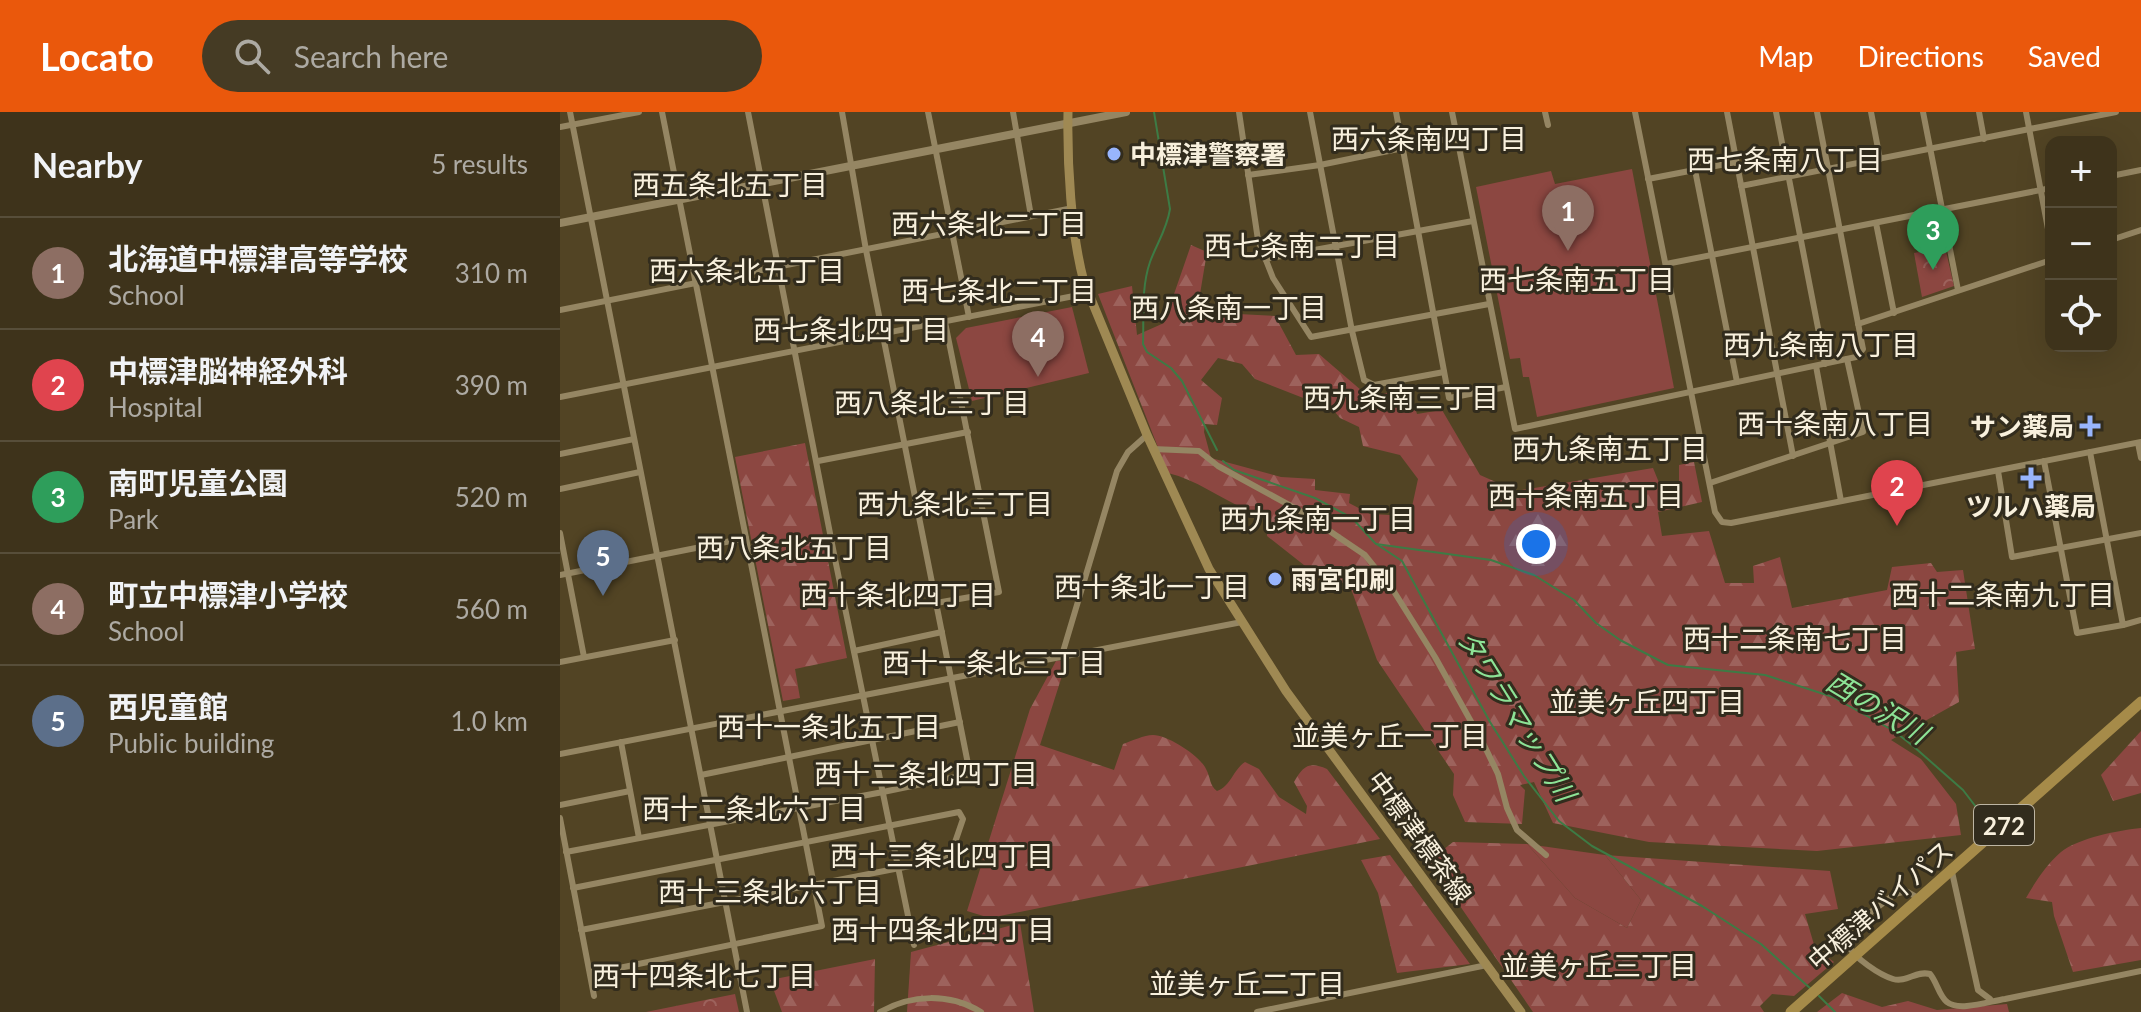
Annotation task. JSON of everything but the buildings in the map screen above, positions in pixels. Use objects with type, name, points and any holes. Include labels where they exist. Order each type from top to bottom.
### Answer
[{"type":"highway","name":"中標津バイパス","points":[[1791,1012],[2141,702]]},
{"type":"main road","name":"中標津標茶線","points":[[1068,112],[1077,257],[1147,435],[1209,569],[1286,691],[1521,1012]]},
{"type":"main road","points":[[560,223],[1126,112]]},
{"type":"street","points":[[570,112],[747,1012]]},
{"type":"street","points":[[560,127],[639,112]]},
{"type":"street","points":[[590,974],[822,926],[662,112]]},
{"type":"street","points":[[748,112],[914,945]]},
{"type":"street","points":[[566,852],[970,774],[882,334],[842,112]]},
{"type":"street","points":[[928,112],[969,317]]},
{"type":"street","points":[[1013,112],[1031,216]]},
{"type":"street","points":[[1239,112],[1258,240],[1273,278],[1311,337],[1489,304]]},
{"type":"street","points":[[1310,112],[1361,373],[1368,383],[1374,385],[1444,372]]},
{"type":"street","points":[[1396,112],[1449,398],[1506,387]]},
{"type":"street","points":[[1452,112],[1515,429],[1856,357],[1863,349],[1817,112]]},
{"type":"street","points":[[1545,112],[1548,125]]},
{"type":"street","points":[[1635,112],[1716,517],[1725,523],[2140,442],[2141,458]]},
{"type":"street","points":[[1727,112],[1793,456]]},
{"type":"street","points":[[1776,112],[1825,364]]},
{"type":"street","points":[[1871,112],[1880,159]]},
{"type":"street","points":[[1923,112],[1958,290]]},
{"type":"street","points":[[1979,112],[1984,139]]},
{"type":"street","points":[[2026,112],[2045,212]]},
{"type":"street","points":[[1741,186],[2030,130],[2078,116],[2116,112]]},
{"type":"street","points":[[1248,175],[1320,165],[1457,137]]},
{"type":"street","points":[[1648,179],[1736,162]]},
{"type":"street","points":[[1695,170],[1737,382]]},
{"type":"street","points":[[2117,175],[2141,170]]},
{"type":"street","points":[[1666,264],[2045,189]]},
{"type":"street","points":[[560,310],[1073,208]]},
{"type":"street","points":[[1265,259],[1473,221]]},
{"type":"street","points":[[1876,223],[1894,313]]},
{"type":"street","points":[[2117,238],[2141,230]]},
{"type":"street","points":[[1858,324],[2045,262]]},
{"type":"street","points":[[560,397],[1089,293]]},
{"type":"street","points":[[936,603],[999,592],[945,322]]},
{"type":"street","points":[[1710,483],[1863,432],[1847,359]]},
{"type":"street","points":[[1816,366],[1841,501]]},
{"type":"street","points":[[818,461],[968,432]]},
{"type":"street","points":[[1062,655],[1117,471],[1128,452],[1147,435]]},
{"type":"street","points":[[560,454],[634,439]]},
{"type":"street","points":[[1153,449],[1199,451],[1228,472],[1292,506],[1365,555],[1393,590],[1483,743],[1498,774],[1507,808],[1517,830],[1546,855]]},
{"type":"street","points":[[2090,452],[2123,625]]},
{"type":"street","points":[[2044,461],[2077,633],[2141,620]]},
{"type":"street","points":[[1998,471],[2012,557],[2141,533]]},
{"type":"street","points":[[560,489],[640,472]]},
{"type":"street","points":[[560,533],[564,574],[584,657]]},
{"type":"street","points":[[564,574],[746,538]]},
{"type":"street","points":[[560,754],[1242,622]]},
{"type":"street","points":[[854,651],[942,632]]},
{"type":"street","points":[[560,662],[675,640]]},
{"type":"street","points":[[701,775],[960,722]]},
{"type":"street","points":[[621,742],[639,838]]},
{"type":"street","points":[[560,805],[630,791]]},
{"type":"street","points":[[573,888],[959,812],[963,819],[951,854],[946,859],[581,930]]},
{"type":"street","points":[[560,818],[594,996]]},
{"type":"street","points":[[1952,872],[1978,990],[1990,999]]},
{"type":"street","points":[[1920,899],[1906,891],[1895,894],[1851,927],[1847,934],[1848,944],[1866,963],[1894,979],[1900,980],[1920,972],[1930,974],[1945,1001],[1952,1005],[1968,1007],[1990,999],[2005,999],[2141,971]]},
{"type":"street","points":[[1257,1012],[1487,965]]},
{"type":"street","points":[[880,1012],[919,998],[954,1002],[981,1012]]},
{"type":"green space","points":[[1632,169],[1674,388],[1537,417],[1529,377],[1523,377],[1520,358],[1510,359],[1476,187],[1551,171],[1555,184]]},
{"type":"green space","points":[[1191,245],[1207,252],[1200,294],[1219,313],[1275,316],[1296,355],[1319,354],[1369,397],[1409,388],[1417,414],[1442,410],[1480,475],[1516,491],[1653,468],[1662,490],[1679,486],[1679,465],[1694,462],[1702,502],[1658,512],[1662,536],[1709,531],[1725,583],[1754,583],[1753,566],[1780,557],[1792,608],[1887,590],[1892,567],[1931,563],[1937,572],[1963,570],[1975,649],[1956,652],[1959,702],[1891,740],[1921,759],[1956,804],[1961,835],[1817,851],[1649,842],[1553,823],[1534,782],[1520,785],[1525,790],[1522,824],[1465,822],[1453,795],[1454,774],[1377,660],[1350,586],[1309,569],[1267,536],[1268,520],[1265,518],[1168,473],[1098,294],[1132,286],[1137,335],[1164,323]],"holes":[[[1218,358],[1242,364],[1255,379],[1311,401],[1324,399],[1340,418],[1359,427],[1363,446],[1400,455],[1418,479],[1410,516],[1370,514],[1349,503],[1350,494],[1315,490],[1315,479],[1281,477],[1211,458],[1205,424],[1217,425],[1222,398],[1201,380]]]},
{"type":"green space","points":[[1945,247],[1954,286],[1922,297],[1914,253]]},
{"type":"green space","points":[[1072,307],[1089,373],[972,401],[956,338],[966,328]]},
{"type":"green space","points":[[805,443],[847,658],[795,669],[800,698],[783,701],[735,457]]},
{"type":"green space","points":[[1067,660],[1040,745],[1114,770],[1123,744],[1146,736],[1159,736],[1175,742],[1197,758],[1217,791],[1245,762],[1259,769],[1279,797],[1306,814],[1307,806],[1294,782],[1307,766],[1316,765],[1327,769],[1380,839],[990,918],[967,911],[1030,709],[1056,661]]},
{"type":"green space","points":[[2141,731],[2141,793],[2113,801],[2101,775]]},
{"type":"green space","points":[[2141,828],[2141,960],[2073,972],[2052,902],[2026,898],[2046,868],[2068,847],[2100,836]]},
{"type":"green space","points":[[1453,842],[1527,844],[1575,898],[1627,928],[1641,900],[1605,855],[1830,871],[1838,909],[1805,914],[1815,948],[1834,962],[1794,996],[1772,994],[1760,1006],[1764,1012],[1533,1012],[1429,861]]},
{"type":"green space","points":[[1527,844],[1605,855],[1641,900],[1627,928],[1575,898]]},
{"type":"green space","points":[[1390,855],[1470,964],[1397,973],[1378,893],[1361,860]]},
{"type":"green space","points":[[1020,923],[1034,1012],[907,1012],[911,952]]},
{"type":"green space","points":[[875,959],[874,1012],[782,1012],[770,980]]},
{"type":"green space","points":[[1842,993],[1882,1007],[1908,1001],[1937,1010],[2007,1004],[2009,1012],[1817,1012]]},
{"type":"green space","points":[[735,994],[739,1012],[646,1012]]},
{"type":"waterway","name":"タワラマップ川","points":[[1154,112],[1170,209],[1147,272],[1143,344],[1147,352],[1171,368],[1182,381],[1217,450]]},
{"type":"waterway","name":"タワラマップ川","points":[[1223,461],[1234,470],[1315,498],[1352,518],[1375,543],[1402,561],[1490,722],[1524,776],[1559,821],[1592,846],[1702,906],[1761,944],[1811,989]]},
{"type":"waterway","name":"西の沢川","points":[[1376,544],[1491,560],[1534,575],[1574,600],[1596,623],[1620,640],[1668,665],[1765,675],[1833,697],[1894,731],[1913,746],[1963,790],[1986,820]]},
{"type":"waterway","name":"タワラマップ川","points":[[1819,996],[1835,1012]]},
{"type":"place","name":"中標津警察署","points":[[1114,154]]},
{"type":"place","name":"北海道中標津高等学校","points":[[1568,251]]},
{"type":"place","name":"南町児童公園","points":[[1933,270]]},
{"type":"place","name":"町立中標津小学校","points":[[1038,377]]},
{"type":"place","name":"サン薬局","points":[[2090,426]]},
{"type":"place","name":"ツルハ薬局","points":[[2031,478]]},
{"type":"place","name":"中標津脳神経外科","points":[[1897,526]]},
{"type":"place","name":"雨宮印刷","points":[[1275,579]]},
{"type":"place","name":"西児童館","points":[[603,596]]},
{"type":"district","name":"西六条南四丁目","points":[[1429,138]]},
{"type":"district","name":"西七条南八丁目","points":[[1785,159]]},
{"type":"district","name":"西五条北五丁目","points":[[730,184]]},
{"type":"district","name":"西六条北二丁目","points":[[989,223]]},
{"type":"district","name":"西七条南二丁目","points":[[1302,245]]},
{"type":"district","name":"西六条北五丁目","points":[[747,270]]},
{"type":"district","name":"西七条南五丁目","points":[[1577,279]]},
{"type":"district","name":"西七条北二丁目","points":[[999,290]]},
{"type":"district","name":"西八条南一丁目","points":[[1229,307]]},
{"type":"district","name":"西七条北四丁目","points":[[851,329]]},
{"type":"district","name":"西九条南八丁目","points":[[1821,344]]},
{"type":"district","name":"西九条南三丁目","points":[[1401,397]]},
{"type":"district","name":"西八条北三丁目","points":[[932,402]]},
{"type":"district","name":"西十条南八丁目","points":[[1835,423]]},
{"type":"district","name":"西九条南五丁目","points":[[1610,448]]},
{"type":"district","name":"西十条南五丁目","points":[[1586,495]]},
{"type":"district","name":"西九条北三丁目","points":[[955,503]]},
{"type":"district","name":"西九条南一丁目","points":[[1318,518]]},
{"type":"district","name":"西八条北五丁目","points":[[794,547]]},
{"type":"district","name":"西十条北一丁目","points":[[1152,586]]},
{"type":"district","name":"西十条北四丁目","points":[[898,594]]},
{"type":"district","name":"西十二条南九丁目","points":[[2003,594]]},
{"type":"district","name":"西十二条南七丁目","points":[[1795,638]]},
{"type":"district","name":"西十一条北三丁目","points":[[994,662]]},
{"type":"district","name":"並美ヶ丘四丁目","points":[[1647,701]]},
{"type":"district","name":"西十一条北五丁目","points":[[829,726]]},
{"type":"district","name":"並美ヶ丘一丁目","points":[[1390,735]]},
{"type":"district","name":"西十二条北四丁目","points":[[926,773]]},
{"type":"district","name":"西十二条北六丁目","points":[[754,808]]},
{"type":"district","name":"西十三条北四丁目","points":[[942,855]]},
{"type":"district","name":"西十三条北六丁目","points":[[770,891]]},
{"type":"district","name":"西十四条北四丁目","points":[[943,929]]},
{"type":"district","name":"並美ヶ丘三丁目","points":[[1599,965]]},
{"type":"district","name":"西十四条北七丁目","points":[[704,975]]},
{"type":"district","name":"並美ヶ丘二丁目","points":[[1247,983]]}]
